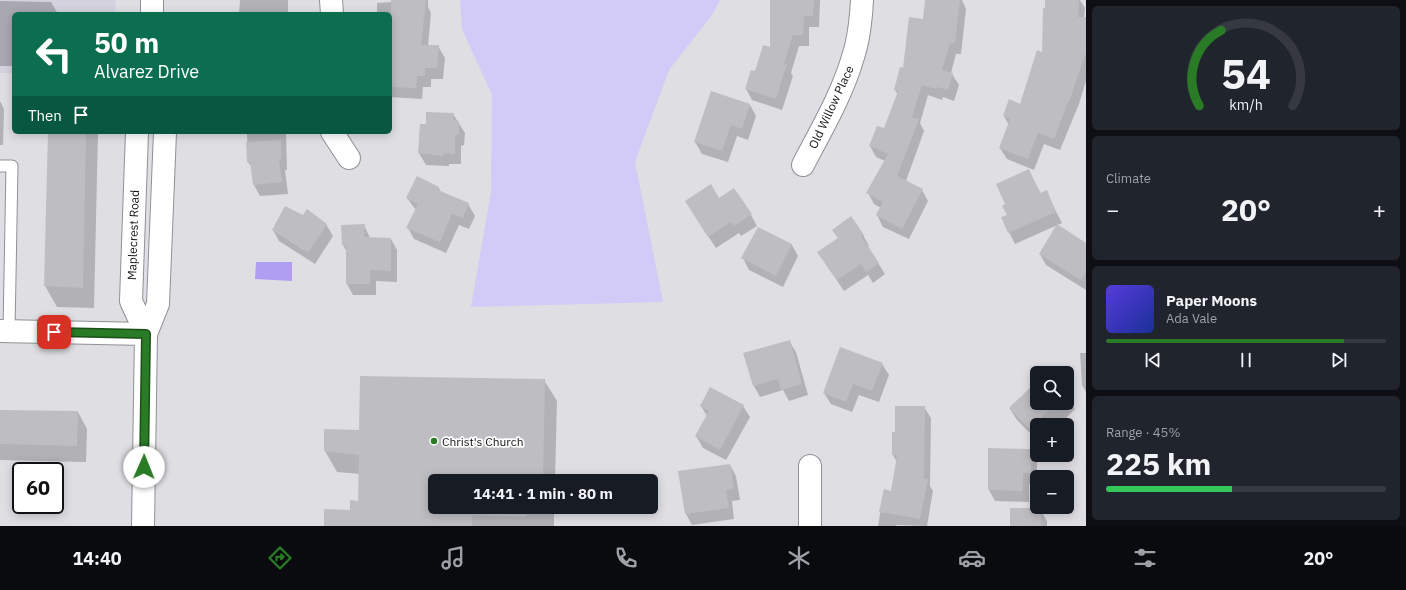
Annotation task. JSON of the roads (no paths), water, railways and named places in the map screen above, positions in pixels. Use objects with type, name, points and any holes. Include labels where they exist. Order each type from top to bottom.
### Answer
[{"type":"main road","points":[[152,0],[152,12]]},
{"type":"main road","points":[[331,0],[332,12]]},
{"type":"main road","name":"Old Willow Place","points":[[803,165],[843,85],[854,56],[860,24],[862,0]]},
{"type":"main road","name":"Maplecrest Road","points":[[137,134],[131,301],[146,334]]},
{"type":"main road","name":"Maplecrest Road","points":[[142,526],[146,334],[158,304],[165,134]]},
{"type":"main road","points":[[333,134],[349,158]]},
{"type":"main road","points":[[4,331],[146,334]]},
{"type":"main road","points":[[810,466],[810,526]]},
{"type":"lane","points":[[0,166],[12,166],[4,331]]},
{"type":"place","name":"Christ's Church","points":[[434,441]]}]
